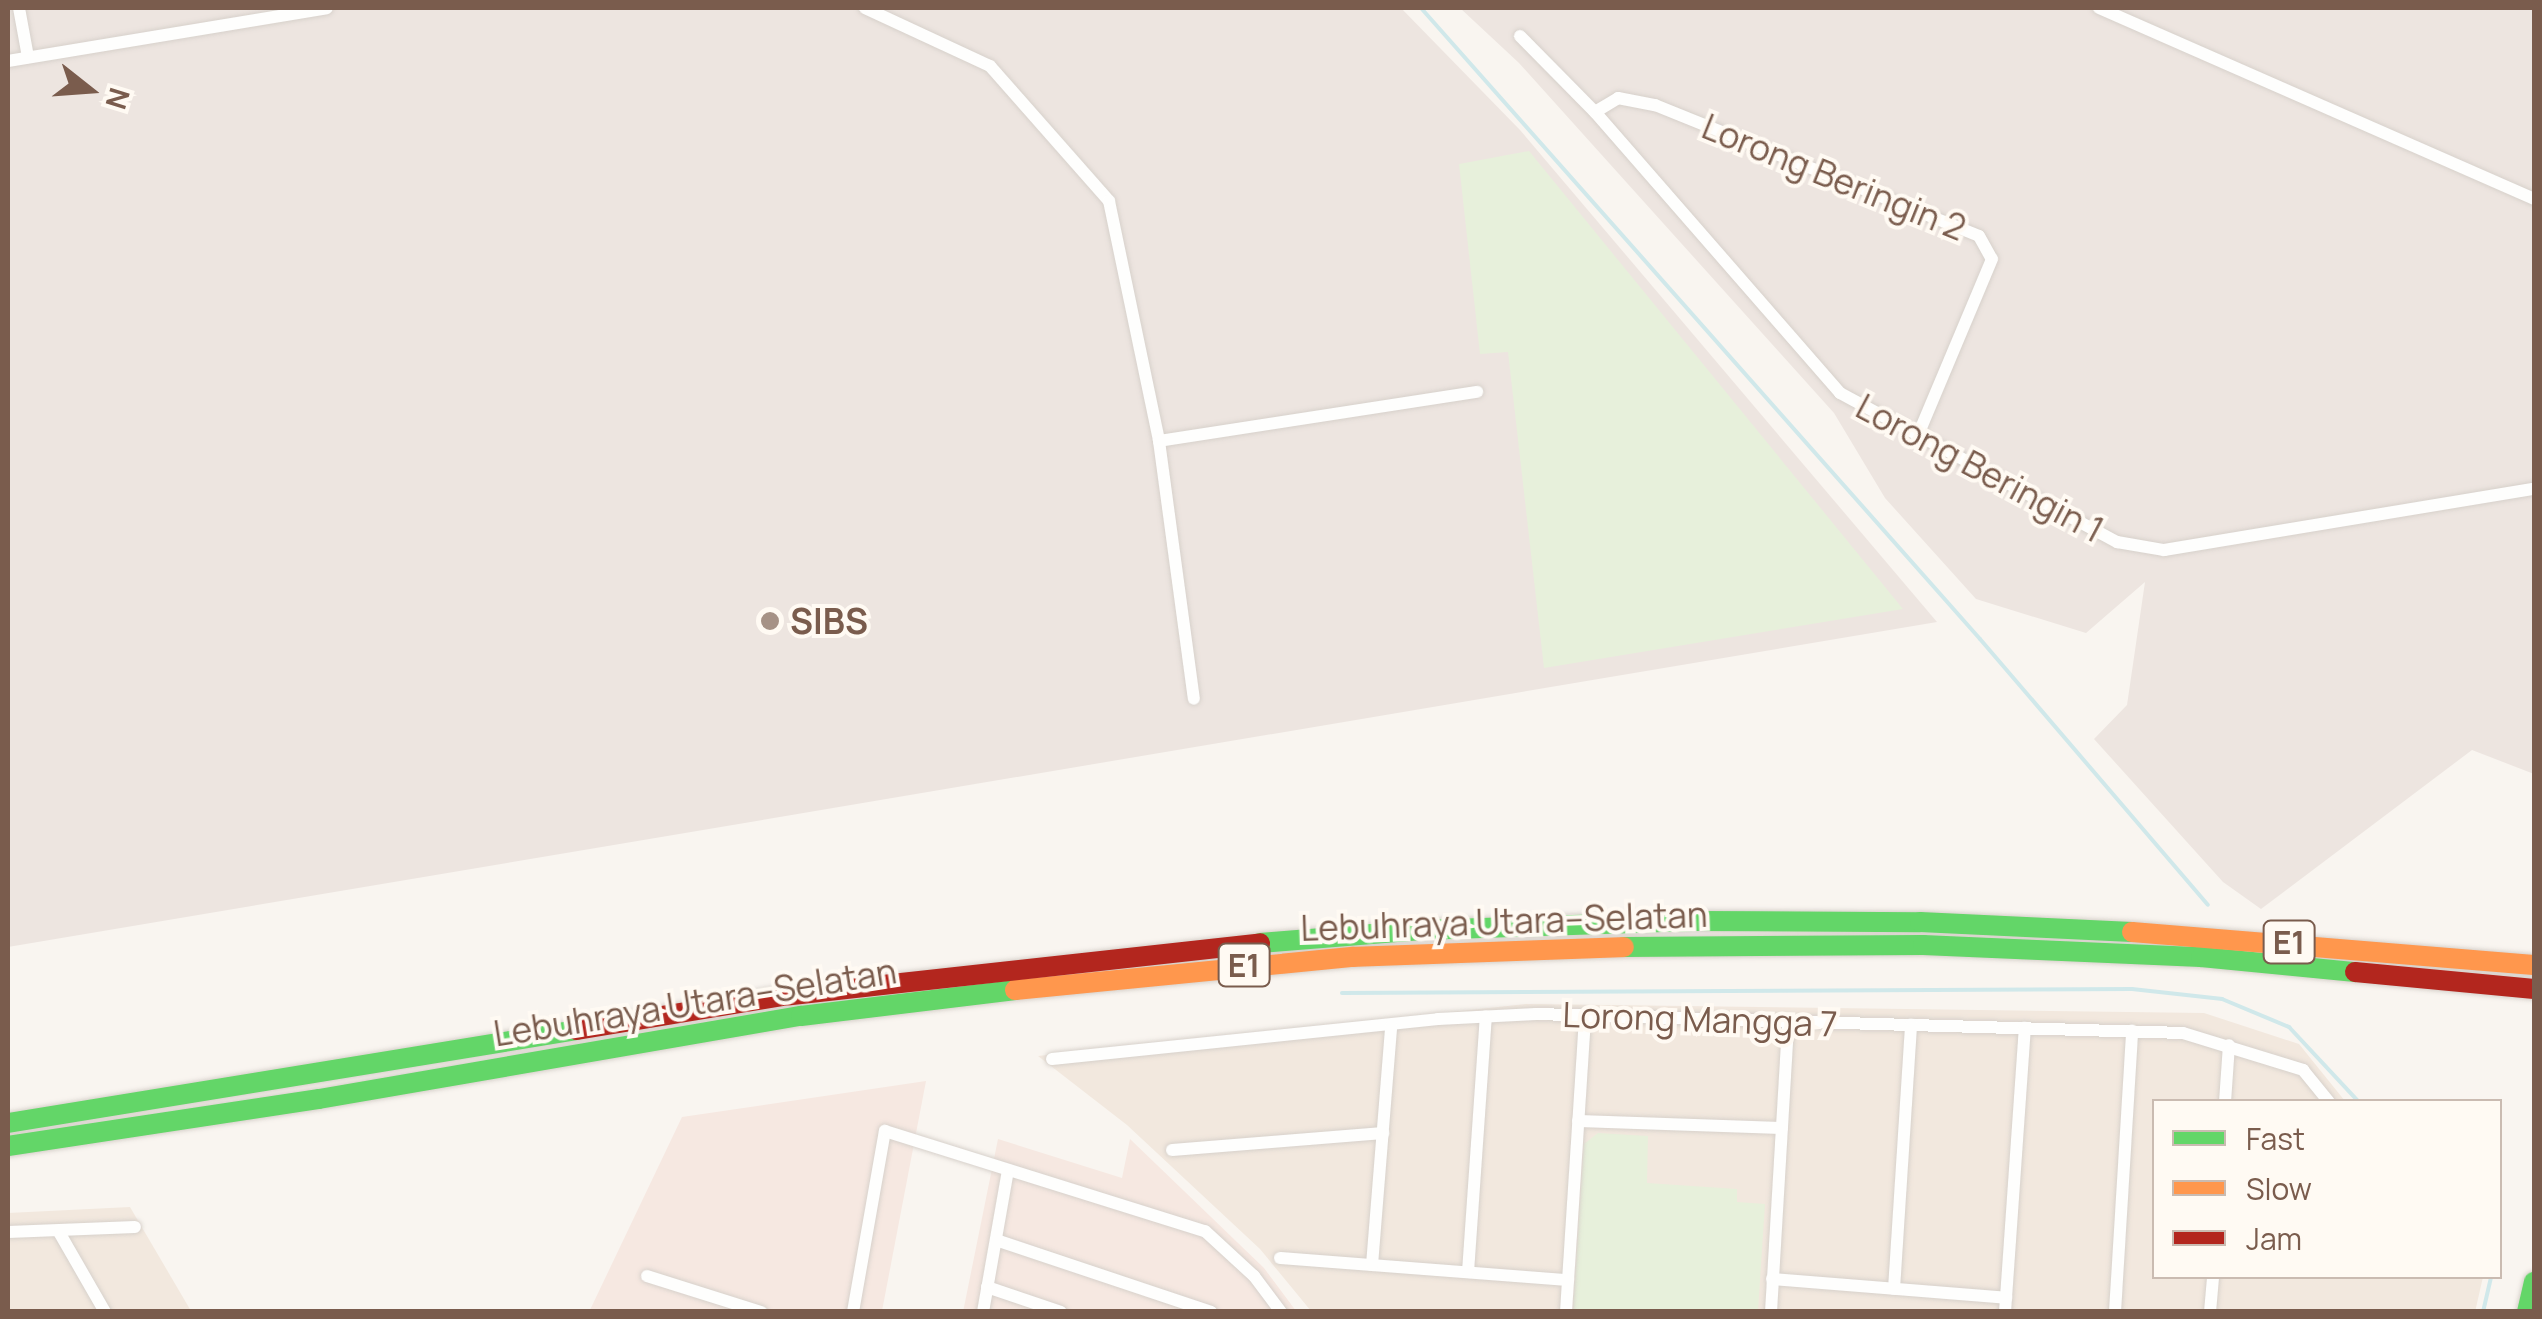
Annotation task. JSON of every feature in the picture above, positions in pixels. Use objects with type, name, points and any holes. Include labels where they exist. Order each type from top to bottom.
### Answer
[{"type":"main road","name":"Lebuhraya Utara–Selatan","points":[[8,1123],[783,996],[1168,950],[1421,930],[1655,922],[1920,922],[2222,936],[2534,965]]},
{"type":"main road","name":"Lebuhraya Utara–Selatan","points":[[8,1146],[319,1099],[783,1019],[1176,971],[1371,956],[1691,944],[1998,947],[2256,962],[2534,989]]},
{"type":"main road","points":[[2528,1312],[2534,1282]]},
{"type":"street","points":[[19,8],[28,57]]},
{"type":"street","points":[[8,60],[326,8]]},
{"type":"street","points":[[865,8],[990,66],[1109,200],[1159,441],[1194,699]]},
{"type":"street","points":[[2100,8],[2534,199]]},
{"type":"street","name":"Lorong Beringin 1","points":[[1520,36],[1595,112],[1840,393],[2117,542],[2164,550],[2534,489]]},
{"type":"street","name":"Lorong Beringin 2","points":[[1595,112],[1618,98],[1655,105],[1979,236],[1992,259],[1916,437]]},
{"type":"street","points":[[1159,441],[1477,392]]},
{"type":"street","points":[[1566,1312],[1584,1015]]},
{"type":"street","name":"Lorong Mangga 7","points":[[1052,1059],[1486,1017],[1584,1015],[2025,1028],[2183,1033],[2304,1070],[2327,1099]]},
{"type":"street","points":[[1468,1272],[1486,1017]]},
{"type":"street","points":[[1770,1312],[1788,1022]]},
{"type":"street","points":[[1894,1289],[1911,1025]]},
{"type":"street","points":[[1372,1265],[1392,1027]]},
{"type":"street","points":[[1772,1279],[1894,1289],[2005,1305],[2025,1028]]},
{"type":"street","points":[[2115,1312],[2132,1032]]},
{"type":"street","points":[[2225,1099],[2228,1045]]},
{"type":"street","points":[[1578,1121],[1782,1128]]},
{"type":"street","points":[[852,1312],[885,1130],[1205,1231],[1254,1276],[1281,1312]]},
{"type":"street","points":[[1172,1150],[1383,1133]]},
{"type":"street","points":[[983,1312],[1008,1170]]},
{"type":"street","points":[[8,1232],[135,1227]]},
{"type":"street","points":[[59,1232],[105,1312]]},
{"type":"street","points":[[996,1240],[1211,1312]]},
{"type":"street","points":[[1280,1258],[1568,1280]]},
{"type":"street","points":[[647,1276],[762,1312]]},
{"type":"street","points":[[2210,1312],[2213,1279]]},
{"type":"street","points":[[987,1287],[1061,1312]]},
{"type":"shaded area","points":[[8,8],[1401,8],[1520,130],[1937,622],[8,947]]},
{"type":"shaded area","points":[[1460,8],[2534,8],[2534,774],[2472,750],[2261,909],[2223,882],[2094,739],[2127,705],[2145,582],[2086,633],[1976,599],[1885,498],[1834,413],[1519,63]]},
{"type":"shaded area","points":[[1526,1004],[2204,1013],[2299,1044],[2343,1099],[2152,1099],[2152,1279],[2483,1279],[2475,1312],[1311,1311],[1260,1249],[1127,1125],[1038,1056]]},
{"type":"shaded area","points":[[926,1081],[882,1311],[589,1312],[682,1117]]},
{"type":"shaded area","points":[[998,1139],[1122,1178],[1130,1139],[1264,1268],[1296,1311],[963,1312]]},
{"type":"shaded area","points":[[130,1207],[191,1311],[8,1311],[8,1213]]},
{"type":"green space","points":[[1529,151],[1903,609],[1544,668],[1508,352],[1480,354],[1459,164]]},
{"type":"green space","points":[[1598,1133],[1648,1136],[1647,1183],[1737,1189],[1737,1202],[1765,1204],[1758,1311],[1573,1311],[1584,1144]]},
{"type":"waterway","points":[[1421,8],[1980,639],[2208,905]]},
{"type":"waterway","points":[[1342,993],[2132,989],[2222,999],[2289,1027],[2356,1099]]},
{"type":"waterway","points":[[2483,1312],[2490,1279]]},
{"type":"traffic: fast","points":[[1260,943],[1421,930],[1694,921],[1920,922],[2132,932]]},
{"type":"traffic: fast","points":[[1624,947],[1923,945],[2201,957],[2355,972]]},
{"type":"traffic: fast","points":[[8,1146],[319,1099],[801,1016],[1015,990]]},
{"type":"traffic: fast","points":[[8,1123],[577,1030]]},
{"type":"traffic: fast","points":[[2527,1312],[2534,1282]]},
{"type":"traffic: slow","points":[[2132,932],[2534,965]]},
{"type":"traffic: slow","points":[[1015,990],[1353,957],[1624,947]]},
{"type":"traffic: jam","points":[[577,1030],[783,996],[1260,943]]},
{"type":"traffic: jam","points":[[2355,972],[2534,989]]},
{"type":"place","name":"SIBS","points":[[770,621]]}]
